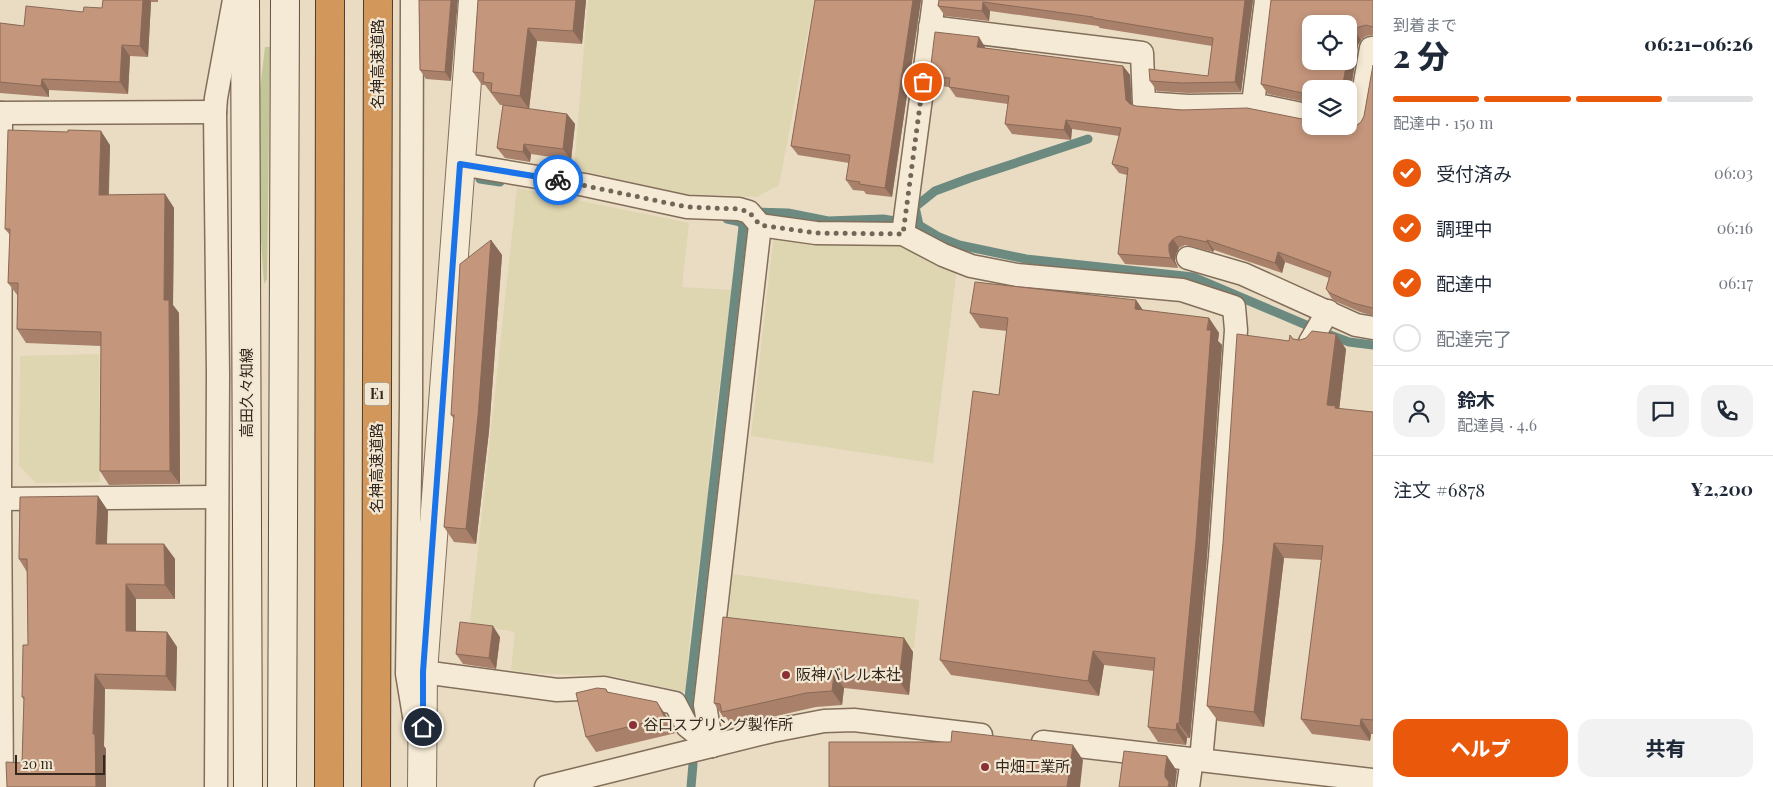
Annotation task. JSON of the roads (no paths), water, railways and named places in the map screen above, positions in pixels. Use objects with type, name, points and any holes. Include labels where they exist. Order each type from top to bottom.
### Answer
[{"type":"highway","points":[[329,787],[330,0]]},
{"type":"highway","name":"名神高速道路","points":[[376,787],[378,0]]},
{"type":"main road","name":"高田久々知線","points":[[245,0],[248,787]]},
{"type":"main road","points":[[282,787],[285,0]]},
{"type":"main road","points":[[422,776],[423,672],[472,0]]},
{"type":"street","points":[[216,787],[216,98],[234,0]]},
{"type":"street","points":[[412,0],[411,406],[407,674],[422,776]]},
{"type":"street","points":[[904,226],[934,0]]},
{"type":"street","points":[[1253,104],[1266,0]]},
{"type":"street","points":[[930,27],[1142,53],[1144,103],[1188,106],[1253,104],[1302,114]]},
{"type":"street","points":[[1360,124],[1372,43]]},
{"type":"street","points":[[2,787],[0,499],[1,113],[216,112]]},
{"type":"street","points":[[460,164],[585,185],[687,207],[739,209],[749,212],[760,225],[816,233],[904,226],[942,255],[971,266],[1017,275],[1182,290],[1234,307],[1236,330],[1220,557],[1197,760],[1188,787]]},
{"type":"street","points":[[712,746],[705,705],[760,225]]},
{"type":"street","points":[[1188,258],[1243,274],[1328,311],[1356,326],[1373,328]]},
{"type":"street","points":[[1230,305],[1243,274]]},
{"type":"street","points":[[1310,342],[1328,311]]},
{"type":"street","points":[[0,499],[217,497]]},
{"type":"street","points":[[423,672],[557,690],[604,688],[675,702],[686,726],[712,746]]},
{"type":"street","points":[[546,787],[772,731],[824,721],[854,720],[1373,780]]},
{"type":"waterway","points":[[919,225],[915,207],[935,191],[1088,139]]},
{"type":"waterway","points":[[480,179],[500,182]]},
{"type":"waterway","points":[[753,215],[758,212],[788,213],[828,221],[883,219],[919,225],[939,237],[959,245],[1026,259],[1193,277],[1318,330]]},
{"type":"waterway","points":[[692,709],[689,698],[743,227],[741,222],[727,219]]},
{"type":"waterway","points":[[1330,335],[1349,342],[1373,345]]},
{"type":"waterway","points":[[691,787],[693,764]]},
{"type":"place","name":"阪神バレル本社","points":[[786,675]]},
{"type":"place","name":"谷口スプリング製作所","points":[[633,725]]},
{"type":"place","name":"中畑工業所","points":[[985,767]]}]
